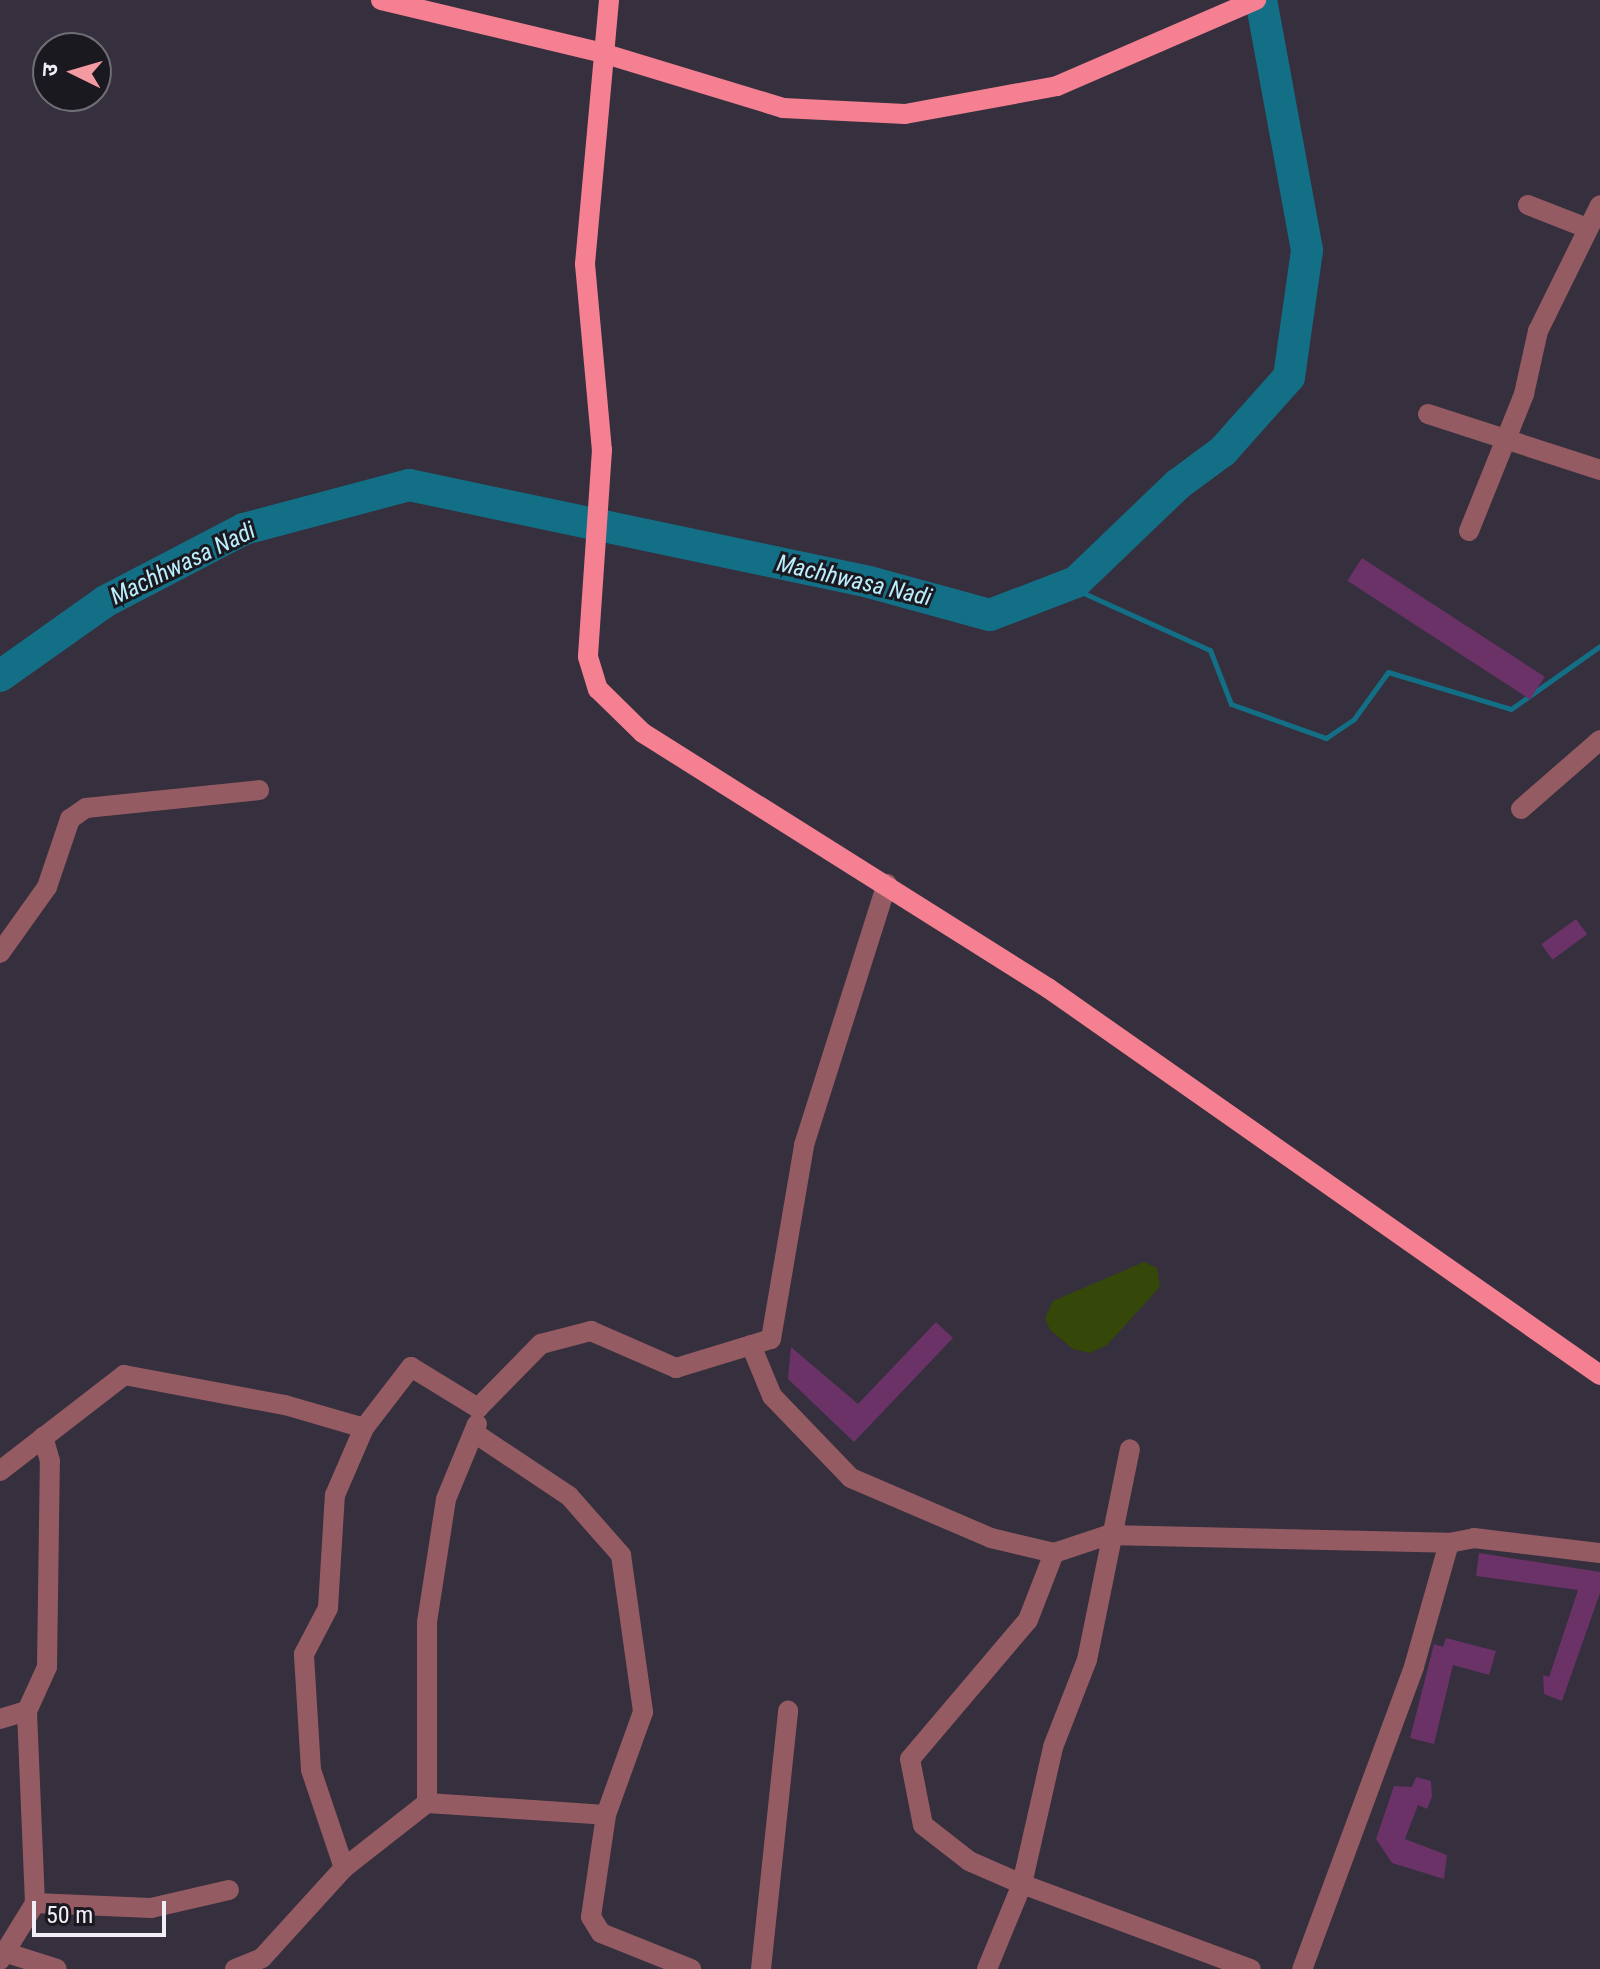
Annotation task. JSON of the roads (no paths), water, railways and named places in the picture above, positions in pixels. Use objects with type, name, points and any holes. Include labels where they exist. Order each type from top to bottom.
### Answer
[{"type":"main road","points":[[381,0],[599,52],[783,108],[905,114],[1057,86],[1256,0]]},
{"type":"main road","points":[[609,0],[599,52],[585,264],[602,450],[589,671],[614,709],[887,884],[1211,1100],[1600,1375]]},
{"type":"street","points":[[1528,205],[1584,227]]},
{"type":"street","points":[[1469,531],[1503,440],[1538,331],[1584,227],[1600,205]]},
{"type":"street","points":[[1428,414],[1600,470]]},
{"type":"street","points":[[1521,809],[1600,740]]},
{"type":"street","points":[[0,953],[47,887],[70,819],[86,808],[259,790]]},
{"type":"street","points":[[427,1803],[427,1622],[446,1499],[476,1434],[478,1408],[541,1344],[591,1331],[676,1368],[771,1339],[804,1145],[887,884]]},
{"type":"street","points":[[751,1345],[772,1396],[851,1478],[991,1538],[1054,1553],[1108,1535],[1449,1543],[1474,1538],[1600,1553]]},
{"type":"street","points":[[344,1868],[311,1770],[304,1654],[328,1608],[335,1495],[364,1428],[411,1367],[478,1408]]},
{"type":"street","points":[[0,1471],[124,1375],[285,1405],[364,1428]]},
{"type":"street","points":[[476,1434],[569,1496],[621,1555],[643,1712],[606,1815],[591,1917],[601,1933],[691,1969]]},
{"type":"street","points":[[43,1437],[50,1461],[47,1667],[27,1711],[35,1903],[4,1956],[57,1969]]},
{"type":"street","points":[[987,1969],[1022,1884],[1053,1747],[1087,1660],[1108,1535],[1130,1449]]},
{"type":"street","points":[[1302,1969],[1414,1667],[1449,1543]]},
{"type":"street","points":[[1054,1553],[1028,1620],[910,1759],[923,1825],[969,1861],[1022,1884],[1251,1969]]},
{"type":"street","points":[[761,1969],[788,1710]]},
{"type":"street","points":[[0,1719],[27,1711]]},
{"type":"street","points":[[235,1969],[262,1958],[344,1868],[427,1803],[606,1815]]},
{"type":"street","points":[[35,1903],[151,1908],[229,1890]]},
{"type":"waterway","name":"Machhwasa Nadi","points":[[0,676],[106,601],[244,529],[409,485],[869,582],[990,615],[1076,582],[1177,485],[1223,451],[1289,377],[1307,250],[1261,0]]},
{"type":"waterway","points":[[1068,586],[1210,650],[1231,704],[1326,738],[1354,719],[1388,672],[1511,709],[1600,646]]}]
